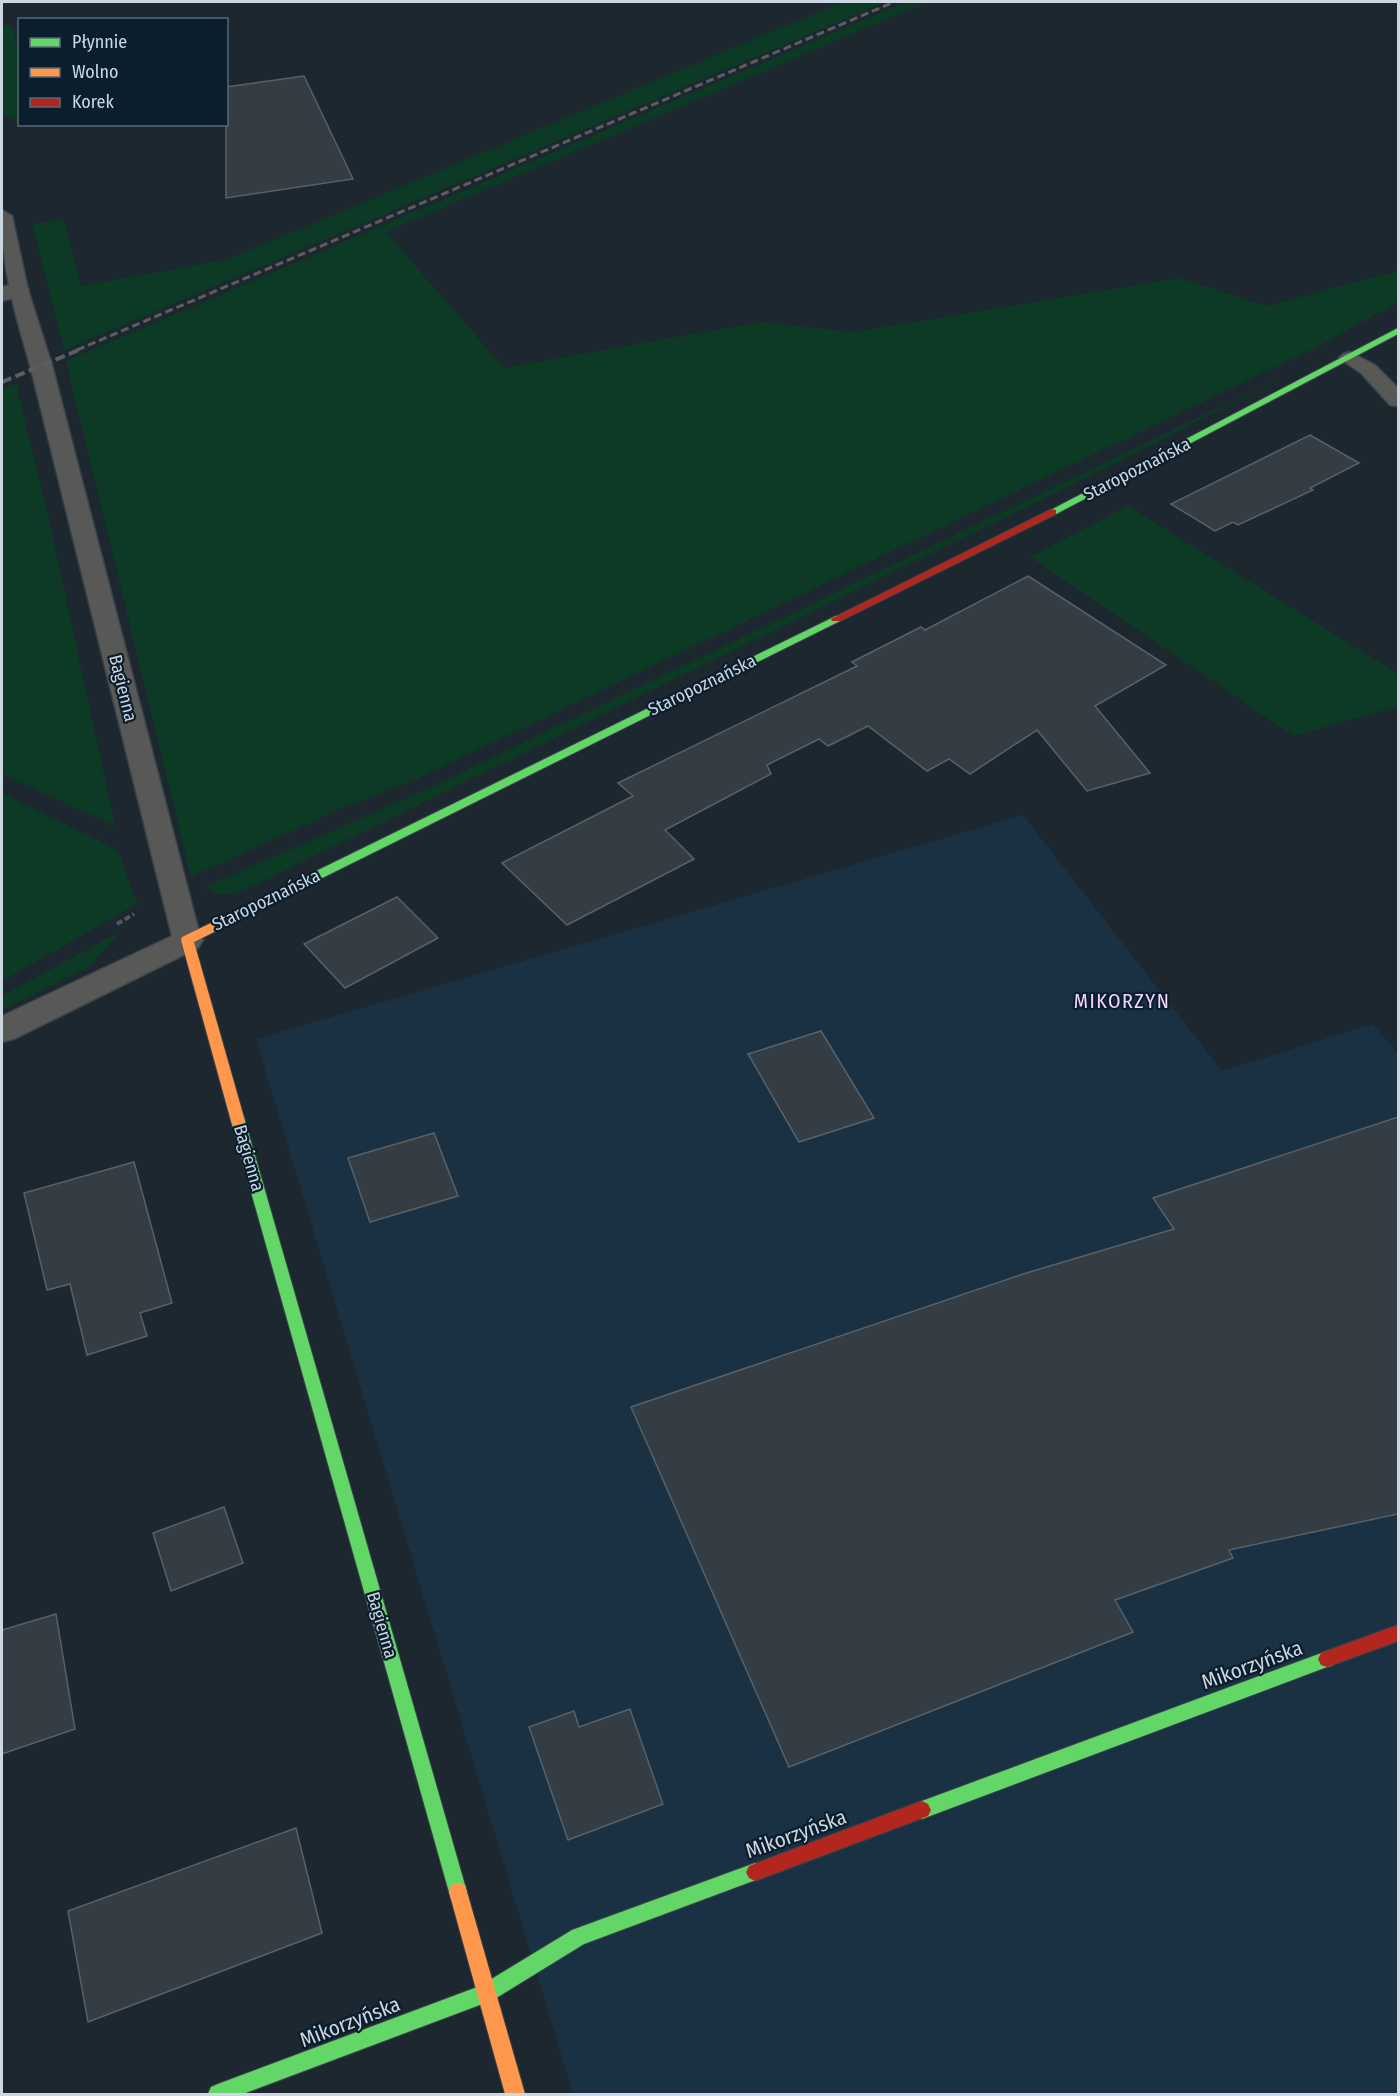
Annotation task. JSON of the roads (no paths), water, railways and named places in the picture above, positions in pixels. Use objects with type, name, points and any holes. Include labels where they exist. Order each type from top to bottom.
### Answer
[{"type":"street","name":"Staropoznańska","points":[[2,1030],[1116,480],[1398,331]]},
{"type":"street","name":"Bagienna","points":[[187,940],[515,2094]]},
{"type":"street","name":"Mikorzyńska","points":[[218,2094],[486,1993],[579,1937],[1398,1633]]},
{"type":"lane","name":"Bagienna","points":[[3,230],[10,292],[44,376],[187,940]]},
{"type":"lane","points":[[1350,357],[1368,369],[1398,400]]},
{"type":"railway","points":[[77,350],[894,2]]},
{"type":"railway","points":[[2,382],[81,349]]},
{"type":"district","name":"MIKORZYN","points":[[1122,1001]]}]
